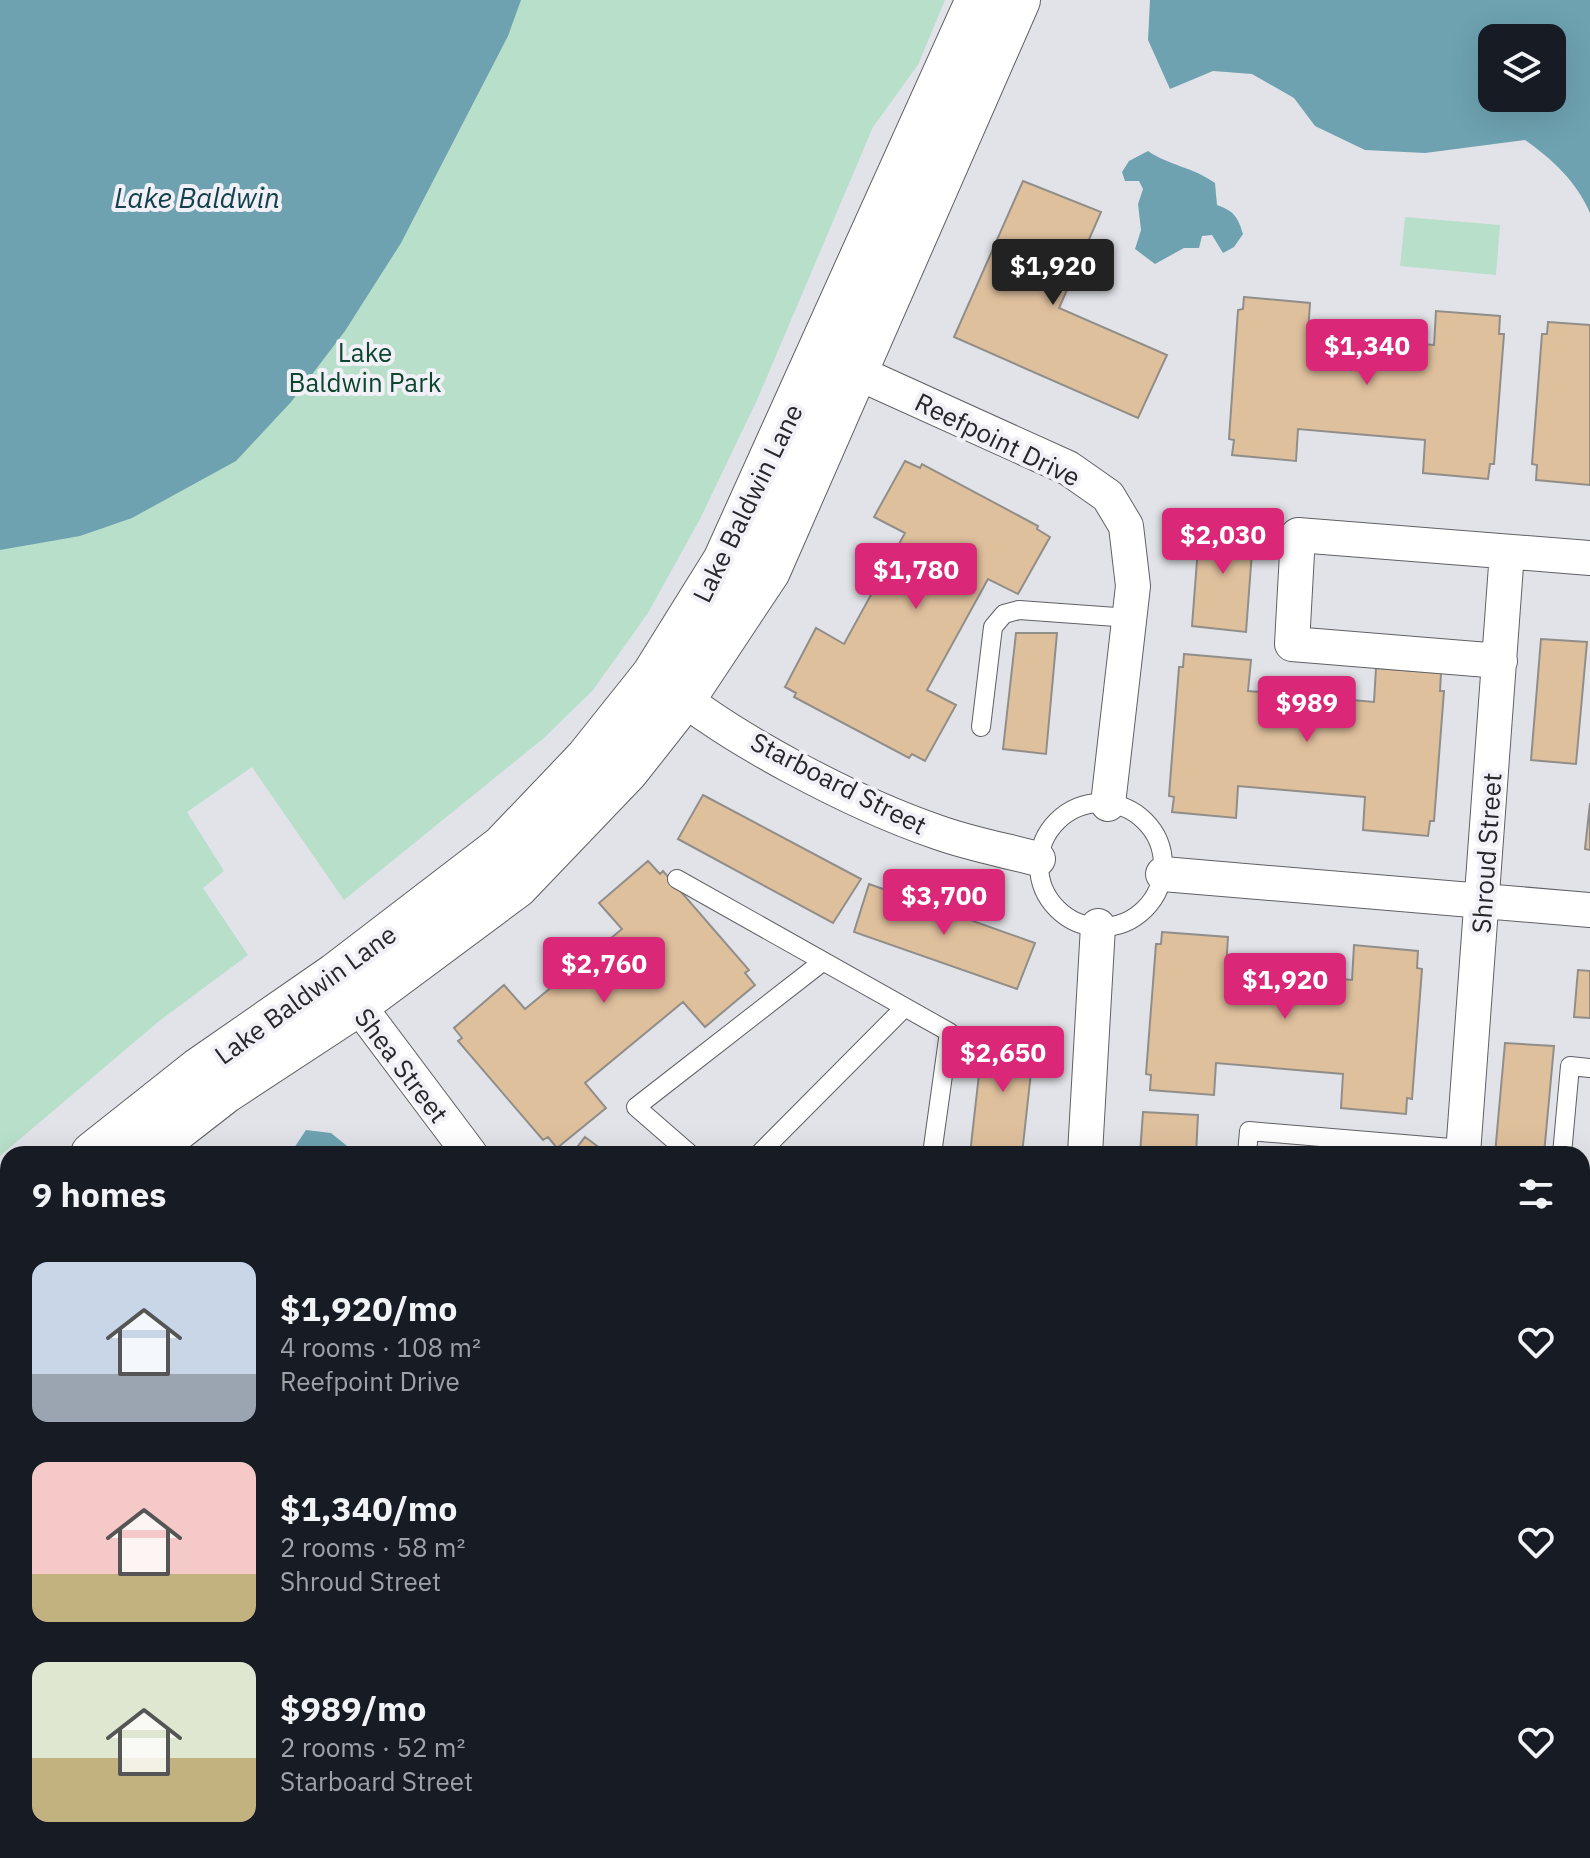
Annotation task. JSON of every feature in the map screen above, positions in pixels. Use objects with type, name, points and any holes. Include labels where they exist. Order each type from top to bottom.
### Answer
[{"type":"street","name":"Lake Baldwin Lane","points":[[836,363],[978,0]]},
{"type":"street","name":"Lake Baldwin Lane","points":[[103,1146],[199,1070],[346,990],[516,886],[627,770],[725,561],[836,363],[1018,0]]},
{"type":"street","name":"Reefpoint Drive","points":[[836,363],[1068,468],[1108,496],[1126,526],[1133,586],[1108,804]]},
{"type":"street","points":[[1500,661],[1292,644],[1298,535],[1590,558]]},
{"type":"street","name":"Shroud Street","points":[[1463,1146],[1507,552]]},
{"type":"street","name":"Starboard Street","points":[[668,687],[770,752],[878,808],[938,833],[1038,859]]},
{"type":"street","points":[[1163,874],[1590,910]]},
{"type":"street","points":[[1085,1146],[1098,926]]},
{"type":"street","name":"Lake Baldwin Lane","points":[[154,1146],[346,990]]},
{"type":"street","name":"Shea Street","points":[[346,990],[464,1146]]},
{"type":"lane","points":[[981,727],[993,627],[1004,614],[1019,610],[1130,618]]},
{"type":"lane","points":[[1108,804],[1127,809],[1143,820],[1156,836],[1162,854],[1163,874],[1157,893],[1144,910],[1127,922],[1098,926],[1067,917],[1052,903],[1042,884],[1038,859],[1053,826],[1069,812],[1088,805],[1108,804]]},
{"type":"lane","points":[[677,879],[821,963],[949,1032],[933,1146]]},
{"type":"lane","points":[[681,1146],[636,1107],[821,963]]},
{"type":"lane","points":[[767,1146],[904,1008]]},
{"type":"lane","points":[[1563,1146],[1570,1066],[1590,1068]]},
{"type":"lane","points":[[1248,1146],[1249,1131],[1402,1146]]},
{"type":"green space","name":"Lake Baldwin Park","points":[[168,0],[945,0],[918,65],[873,127],[758,398],[700,519],[648,613],[593,690],[544,738],[344,900],[252,767],[187,812],[224,871],[203,888],[248,955],[158,1022],[12,1146],[0,1146],[0,159]]},
{"type":"green space","points":[[1405,217],[1500,225],[1496,275],[1400,266]]},
{"type":"water","name":"Lake Baldwin","points":[[0,0],[521,0],[508,36],[401,243],[345,331],[291,402],[236,461],[132,518],[80,536],[0,550]]},
{"type":"water","points":[[1150,0],[1590,0],[1590,213],[1563,172],[1525,140],[1425,153],[1365,150],[1315,126],[1294,98],[1252,74],[1213,71],[1170,89],[1148,40]]},
{"type":"water","points":[[1148,151],[1215,183],[1217,205],[1234,215],[1243,234],[1234,247],[1223,253],[1212,235],[1202,236],[1199,248],[1184,248],[1155,264],[1135,249],[1141,230],[1138,204],[1143,189],[1139,181],[1125,181],[1122,172],[1129,161]]},
{"type":"water","points":[[306,1130],[331,1133],[347,1146],[295,1146]]},
{"type":"building","points":[[1023,181],[1101,212],[1059,308],[1167,355],[1138,418],[954,337]]},
{"type":"building","points":[[1244,297],[1310,303],[1308,334],[1434,345],[1436,311],[1500,316],[1499,334],[1504,334],[1494,464],[1490,464],[1488,479],[1423,473],[1425,440],[1298,429],[1296,461],[1232,455],[1234,440],[1229,439],[1238,310],[1243,309]]},
{"type":"building","points":[[1548,322],[1590,325],[1590,485],[1536,480],[1537,465],[1532,464],[1542,334],[1547,334]]},
{"type":"building","points":[[905,461],[920,468],[922,464],[1038,526],[1037,529],[1050,537],[1018,594],[988,579],[927,690],[956,705],[925,761],[912,754],[909,758],[794,697],[796,693],[785,687],[816,628],[844,644],[905,533],[874,517]]},
{"type":"building","points":[[1200,521],[1254,525],[1246,632],[1192,626]]},
{"type":"building","points":[[1016,633],[1057,633],[1046,754],[1003,749]]},
{"type":"building","points":[[1541,639],[1587,642],[1576,764],[1531,760]]},
{"type":"building","points":[[1184,654],[1251,660],[1248,691],[1374,702],[1376,668],[1441,673],[1440,691],[1444,691],[1434,821],[1430,821],[1428,836],[1363,830],[1365,797],[1238,786],[1236,818],[1172,812],[1174,797],[1169,796],[1179,667],[1183,667]]},
{"type":"building","points":[[703,795],[861,879],[833,923],[678,839]]},
{"type":"building","points":[[1590,803],[1590,850],[1585,849]]},
{"type":"building","points":[[648,861],[660,874],[663,871],[749,970],[745,973],[755,985],[705,1027],[683,1002],[585,1083],[606,1108],[559,1146],[555,1146],[548,1137],[543,1140],[458,1041],[462,1038],[454,1028],[504,985],[525,1009],[622,929],[599,903]]},
{"type":"building","points":[[869,884],[1035,943],[1017,989],[854,932]]},
{"type":"building","points":[[1162,932],[1228,937],[1226,969],[1352,980],[1354,945],[1418,951],[1417,968],[1422,969],[1412,1099],[1407,1098],[1406,1114],[1341,1108],[1343,1074],[1216,1063],[1214,1095],[1150,1090],[1151,1075],[1146,1074],[1156,944],[1161,944]]},
{"type":"building","points":[[1578,970],[1590,971],[1590,1018],[1574,1017]]},
{"type":"building","points":[[984,1030],[1035,1036],[1023,1146],[971,1146]]},
{"type":"building","points":[[1505,1043],[1554,1046],[1545,1146],[1496,1146]]},
{"type":"building","points":[[1143,1112],[1198,1115],[1196,1146],[1141,1146]]},
{"type":"building","points":[[585,1137],[597,1146],[578,1146]]}]
